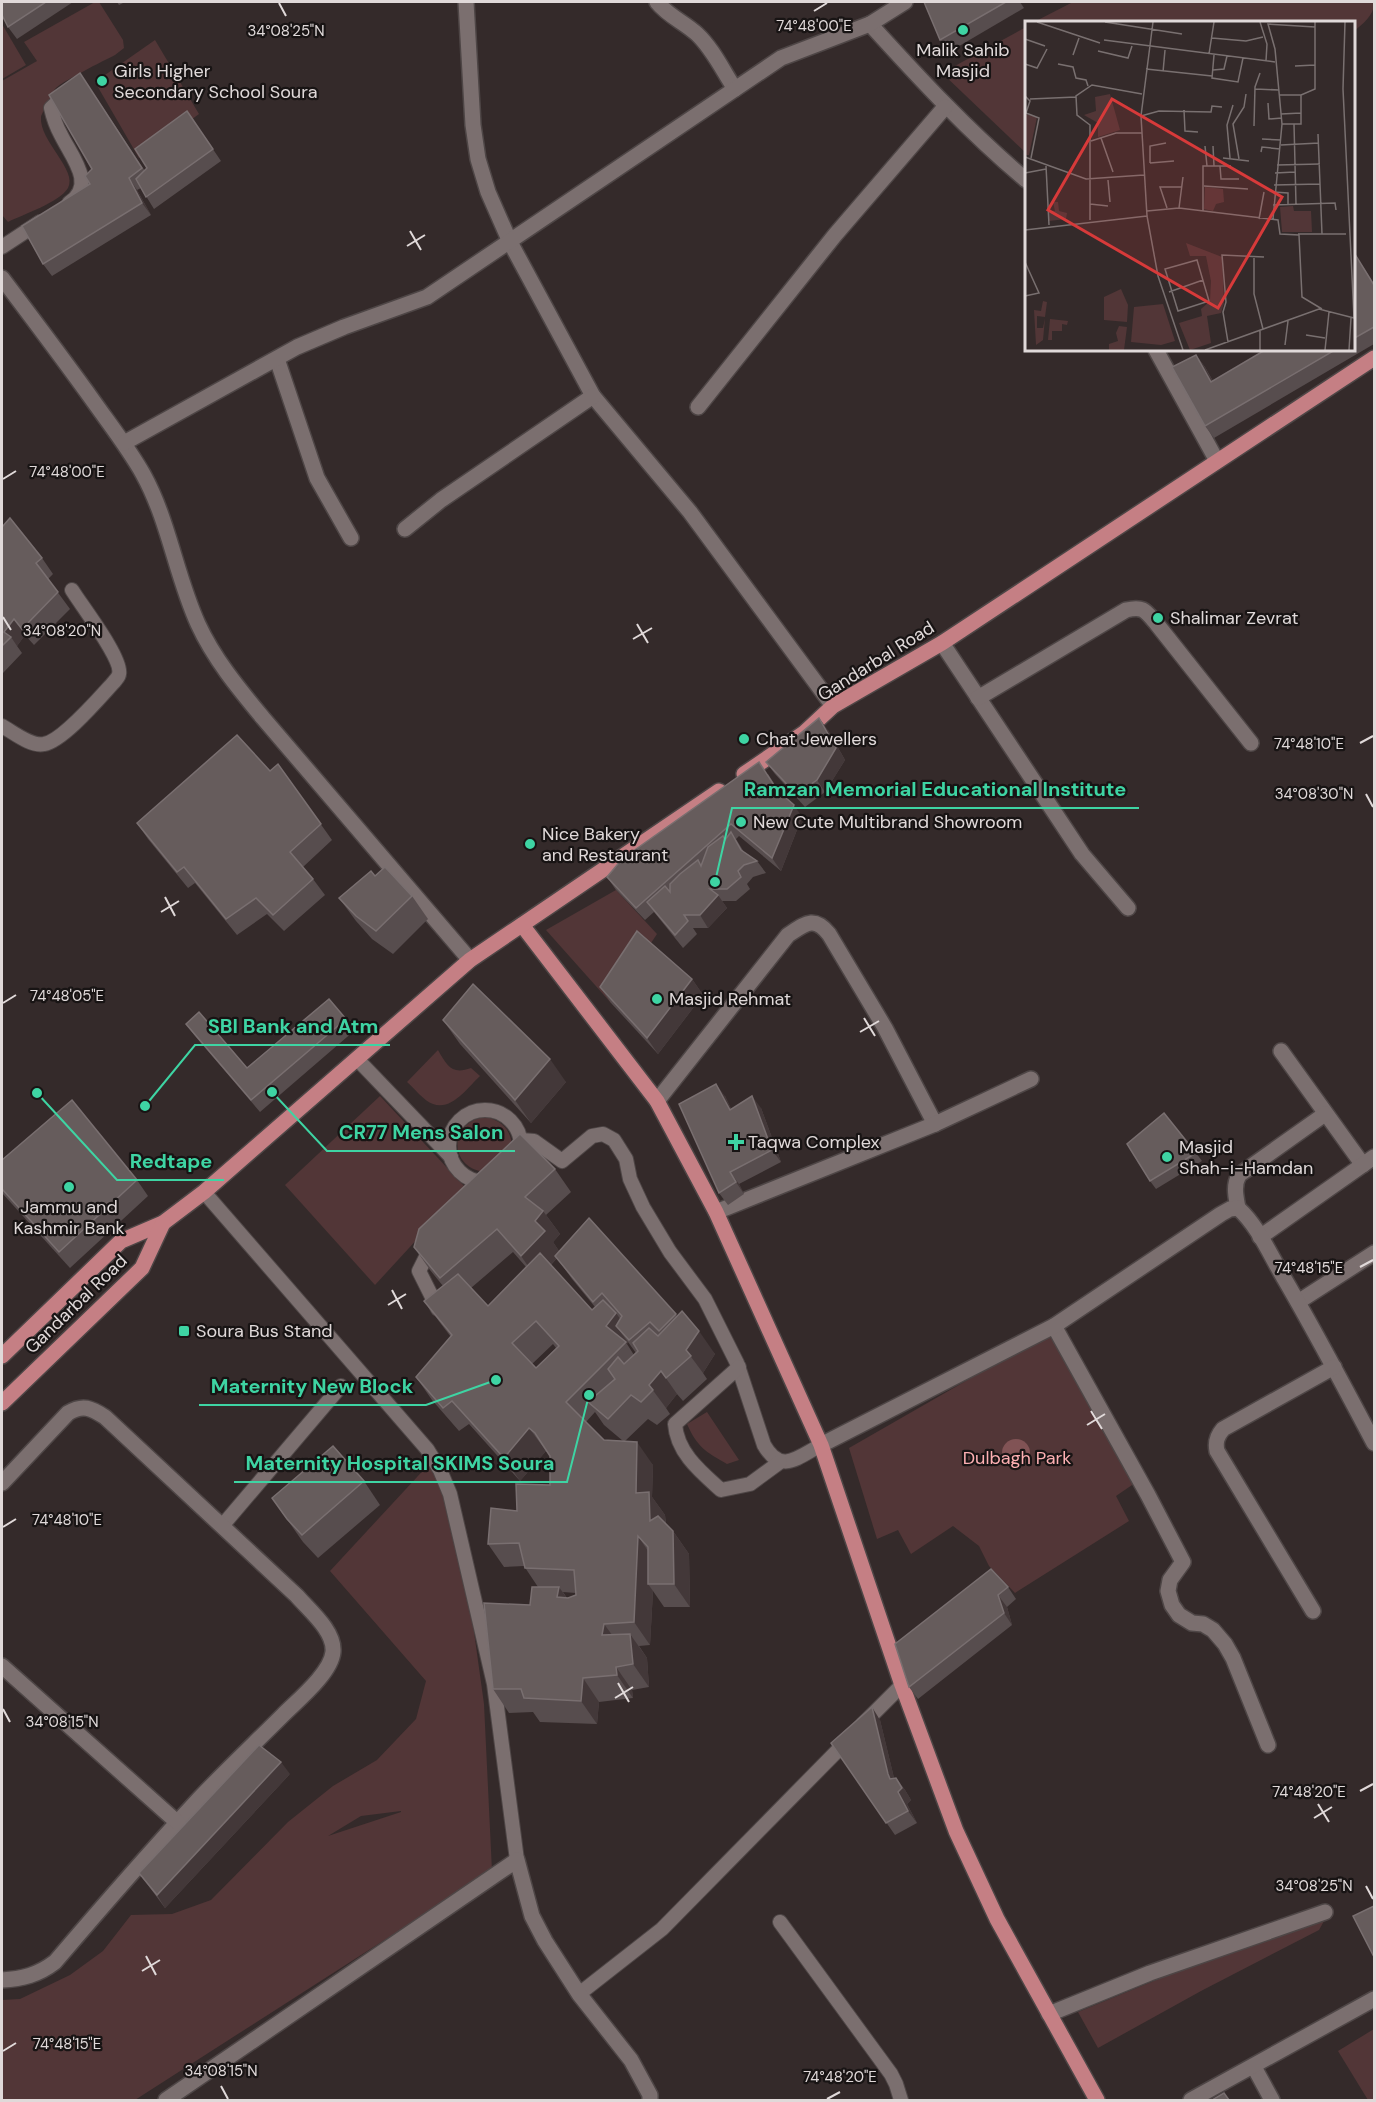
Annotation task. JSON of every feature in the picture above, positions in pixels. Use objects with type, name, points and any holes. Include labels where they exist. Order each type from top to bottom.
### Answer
[{"type":"main road","name":"Gandarbal Road","points":[[2,1356],[120,1241],[163,1223],[204,1192],[470,960],[804,733],[832,706],[942,643],[1374,360]]},
{"type":"main road","points":[[522,925],[657,1101],[716,1212],[821,1445],[902,1685],[956,1832],[997,1919],[1096,2100]]},
{"type":"main road","name":"Gandarbal Road","points":[[2,1403],[142,1268],[163,1223]]},
{"type":"street","points":[[466,2],[473,125],[478,159],[488,192],[510,242],[593,396],[690,512],[832,706]]},
{"type":"street","points":[[657,2],[664,11],[691,28],[700,37],[735,89]]},
{"type":"street","points":[[124,443],[277,359],[344,327],[426,297],[781,58],[870,24],[905,2]]},
{"type":"street","points":[[870,24],[945,107],[1025,179]]},
{"type":"street","points":[[698,407],[835,234],[945,107]]},
{"type":"street","points":[[2,278],[124,443],[144,476],[164,523],[197,622],[211,648],[255,709],[470,960]]},
{"type":"street","points":[[1157,351],[1217,461]]},
{"type":"street","points":[[277,359],[317,478],[351,538]]},
{"type":"street","points":[[405,528],[441,500],[593,396]]},
{"type":"street","points":[[978,698],[1126,610],[1137,607],[1145,610],[1156,623],[1251,743]]},
{"type":"street","points":[[942,643],[1082,854],[1128,908]]},
{"type":"street","points":[[657,1101],[788,935],[812,922],[821,924],[830,934],[885,1028],[935,1124]]},
{"type":"street","points":[[1260,1237],[1369,1161],[1325,1114],[1281,1051]]},
{"type":"street","points":[[716,1212],[935,1124],[1031,1079]]},
{"type":"street","points":[[1325,1114],[1239,1175],[1235,1192],[1238,1208],[1260,1237],[1298,1302],[1374,1443]]},
{"type":"street","points":[[821,1445],[1054,1326],[1221,1214],[1238,1208]]},
{"type":"street","points":[[1298,1302],[1374,1253]]},
{"type":"street","points":[[1054,1326],[1184,1562],[1170,1580],[1168,1590],[1172,1605],[1179,1615],[1192,1623],[1203,1624],[1213,1630],[1225,1644],[1233,1658],[1268,1745]]},
{"type":"street","points":[[1313,1611],[1217,1451],[1215,1443],[1223,1430],[1334,1367]]},
{"type":"street","points":[[2,1483],[68,1413],[86,1406],[105,1417],[297,1596],[324,1626],[334,1650],[331,1662],[306,1693],[197,1801],[55,1962],[31,1976],[2,1980]]},
{"type":"street","points":[[2,1666],[178,1823]]},
{"type":"street","points":[[166,2100],[517,1860],[532,1916],[545,1941],[579,1994],[631,2060],[650,2095],[650,2100]]},
{"type":"street","points":[[1048,2014],[1150,1973],[1325,1912]]},
{"type":"street","points":[[1191,2100],[1374,2000]]},
{"type":"street","points":[[1254,2067],[1272,2100]]},
{"type":"lane","points":[[2,247],[73,200],[79,193],[82,185],[81,174],[61,136],[51,108],[68,92]]},
{"type":"lane","points":[[2,726],[28,741],[43,745],[53,741],[66,731],[120,673],[118,662],[109,646],[72,590]]},
{"type":"lane","points":[[357,1059],[451,1157],[456,1167],[474,1186],[499,1179],[509,1173],[519,1158],[521,1140],[518,1129],[505,1116],[489,1109],[476,1110],[465,1115],[457,1123],[450,1139],[451,1157]]},
{"type":"lane","points":[[521,1140],[534,1141],[562,1161],[592,1136],[603,1134],[614,1140],[626,1159],[630,1179],[643,1207],[670,1252],[705,1299],[739,1367],[764,1446],[771,1457],[780,1462]]},
{"type":"lane","points":[[204,1192],[427,1449],[440,1470],[450,1494],[494,1684],[517,1860]]},
{"type":"lane","points":[[438,1310],[419,1271],[434,1243],[442,1235]]},
{"type":"lane","points":[[739,1367],[675,1425],[676,1437],[694,1464],[721,1490],[750,1484],[780,1462],[791,1461],[821,1445]]},
{"type":"lane","points":[[222,1526],[341,1386]]},
{"type":"lane","points":[[579,1994],[662,1929],[902,1685]]},
{"type":"lane","points":[[780,1922],[891,2074],[901,2100]]},
{"type":"green space","points":[[95,2],[99,2],[123,40],[124,48],[55,89],[41,117],[42,126],[68,173],[70,181],[68,188],[49,203],[8,222],[2,215],[2,81],[37,61],[24,42]]},
{"type":"green space","points":[[1073,2],[1374,2],[1370,15],[1355,30],[1355,21],[1036,21]]},
{"type":"green space","points":[[2,24],[26,65],[2,79]]},
{"type":"green space","points":[[1025,28],[1025,152],[942,73]]},
{"type":"green space","points":[[155,40],[199,114],[139,158],[95,82]]},
{"type":"green space","points":[[616,890],[657,934],[611,1003],[546,930]]},
{"type":"green space","points":[[438,1050],[451,1068],[464,1070],[471,1068],[480,1076],[459,1097],[440,1105],[426,1100],[407,1082]]},
{"type":"green space","points":[[380,1096],[465,1187],[375,1285],[285,1185]]},
{"type":"green space","points":[[487,1117],[506,1128],[512,1149],[488,1172],[475,1169],[465,1163],[457,1145],[459,1135],[465,1127],[474,1120]]},
{"type":"green space","name":"Dulbagh Park","points":[[1051,1332],[1135,1483],[1116,1496],[1129,1521],[1015,1593],[989,1566],[979,1546],[953,1526],[911,1554],[898,1530],[877,1539],[849,1448]]},
{"type":"green space","points":[[707,1412],[739,1460],[727,1464],[708,1452],[695,1438],[687,1424]]},
{"type":"green space","points":[[430,1463],[446,1497],[470,1603],[484,1704],[492,1871],[135,2100],[2,2100],[2,2000],[20,1999],[70,1975],[103,1951],[131,1915],[172,1914],[211,1900],[288,1822],[333,1786],[377,1760],[416,1719],[426,1681],[330,1571]],"holes":[[[401,1812],[328,1836],[361,1816]]]},
{"type":"green space","points":[[1324,1921],[1319,1930],[1098,2048],[1078,2012],[1166,1976]]},
{"type":"green space","points":[[1374,2029],[1374,2100],[1368,2100],[1338,2051]]},
{"type":"shaded area","points":[[1016,1439],[1026,1443],[1030,1453],[1026,1463],[1016,1467],[1006,1463],[1002,1453],[1006,1443]]},
{"type":"building","points":[[2,2],[46,2],[8,27],[2,15]]},
{"type":"building","points":[[924,2],[1006,2],[940,40]]},
{"type":"building","points":[[80,73],[142,168],[129,178],[142,203],[43,264],[22,226],[90,184],[85,176],[92,169],[49,95]]},
{"type":"building","points":[[187,111],[213,149],[146,197],[136,179],[147,168],[135,149]]},
{"type":"building","points":[[1355,254],[1374,285],[1374,327],[1355,338]]},
{"type":"building","points":[[1263,351],[1333,351],[1205,426],[1172,367],[1196,355],[1211,382]]},
{"type":"building","points":[[10,518],[42,558],[36,563],[58,592],[22,629],[14,619],[4,632],[11,637],[2,646],[2,527]]},
{"type":"building","points":[[819,718],[836,748],[817,780],[796,794],[766,762]]},
{"type":"building","points":[[237,735],[270,771],[278,764],[321,824],[290,852],[313,879],[273,915],[256,898],[226,919],[184,867],[177,872],[137,823]]},
{"type":"building","points":[[759,762],[777,790],[794,805],[772,858],[731,824],[636,908],[607,877],[622,859]]},
{"type":"building","points":[[731,832],[741,850],[757,861],[744,865],[738,871],[741,877],[727,889],[710,889],[718,895],[700,915],[684,915],[688,921],[675,935],[647,902],[665,886],[670,892],[670,884],[680,874],[698,860],[701,866],[708,847],[723,836],[725,840]]},
{"type":"building","points":[[385,867],[412,896],[376,931],[356,916],[339,898],[371,871],[375,876]]},
{"type":"building","name":"Masjid Rehmat","points":[[637,931],[692,979],[647,1038],[600,987]]},
{"type":"building","points":[[473,984],[550,1059],[515,1100],[443,1020]]},
{"type":"building","points":[[329,999],[346,1019],[251,1100],[186,1024],[199,1012],[247,1068]]},
{"type":"building","name":"Taqwa Complex","points":[[716,1084],[730,1110],[752,1096],[772,1150],[730,1172],[736,1182],[719,1193],[679,1104]]},
{"type":"building","points":[[72,1100],[137,1180],[59,1252],[2,1189],[2,1160]]},
{"type":"building","name":"Masjid Shah-i-Hamdan","points":[[1164,1113],[1196,1153],[1150,1181],[1127,1144]]},
{"type":"building","points":[[520,1134],[555,1169],[525,1197],[543,1211],[535,1221],[545,1231],[521,1256],[497,1229],[440,1278],[414,1247],[419,1229]]},
{"type":"building","points":[[589,1218],[676,1314],[659,1331],[650,1322],[629,1340],[616,1326],[622,1316],[602,1293],[593,1302],[555,1256]]},
{"type":"building","points":[[540,1253],[592,1310],[603,1300],[616,1313],[606,1326],[626,1342],[566,1402],[604,1440],[637,1442],[636,1493],[649,1492],[650,1521],[658,1516],[673,1531],[674,1584],[648,1584],[648,1547],[638,1536],[634,1622],[604,1624],[602,1635],[630,1634],[633,1664],[616,1667],[617,1675],[583,1678],[581,1701],[524,1698],[521,1689],[493,1689],[484,1603],[530,1605],[532,1587],[559,1587],[557,1597],[568,1598],[576,1595],[574,1570],[525,1568],[519,1543],[488,1544],[491,1508],[517,1511],[516,1484],[550,1485],[550,1456],[535,1433],[529,1428],[504,1458],[452,1401],[443,1408],[416,1377],[452,1335],[424,1301],[458,1274],[488,1306]],"holes":[[[536,1321],[559,1346],[536,1368],[512,1343]]]},
{"type":"building","points":[[682,1311],[699,1331],[686,1350],[691,1356],[666,1378],[661,1371],[649,1385],[653,1390],[641,1402],[631,1395],[608,1419],[588,1402],[615,1379],[608,1369],[618,1357],[624,1364],[638,1351],[633,1343],[649,1328],[658,1336]]},
{"type":"building","points":[[333,1446],[364,1481],[302,1535],[272,1498]]},
{"type":"building","points":[[991,1569],[1008,1587],[998,1595],[1004,1613],[909,1687],[895,1644]]},
{"type":"building","points":[[872,1707],[888,1774],[890,1779],[896,1778],[902,1788],[898,1792],[908,1811],[886,1823],[831,1743]]},
{"type":"building","points":[[259,1745],[281,1762],[157,1895],[139,1873]]},
{"type":"building","points":[[1374,1906],[1374,1954],[1373,1955],[1353,1916]]},
{"type":"building","points":[[1224,2093],[1229,2100],[1212,2100]]},
{"type":"place","name":"Malik Sahib Masjid","points":[[963,30]]},
{"type":"place","name":"Girls Higher Secondary School Soura","points":[[102,81]]},
{"type":"place","name":"Shalimar Zevrat","points":[[1158,618]]},
{"type":"place","name":"Chat Jewellers","points":[[744,739]]},
{"type":"place","name":"New Cute Multibrand Showroom","points":[[741,822]]},
{"type":"place","name":"Nice Bakery and Restaurant","points":[[530,844]]},
{"type":"place","name":"Ramzan Memorial Educational Institute","points":[[715,882]]},
{"type":"place","name":"Masjid Rehmat","points":[[657,999]]},
{"type":"place","name":"CR77 Mens Salon","points":[[272,1092]]},
{"type":"place","name":"Redtape","points":[[37,1093]]},
{"type":"place","name":"SBI Bank and Atm","points":[[145,1106]]},
{"type":"place","name":"Taqwa Complex","points":[[736,1142]]},
{"type":"place","name":"Masjid Shah-i-Hamdan","points":[[1167,1157]]},
{"type":"place","name":"Jammu and Kashmir Bank","points":[[69,1187]]},
{"type":"place","name":"Soura Bus Stand","points":[[184,1331]]},
{"type":"place","name":"Maternity New Block","points":[[496,1380]]},
{"type":"place","name":"Maternity Hospital SKIMS Soura","points":[[589,1395]]}]
